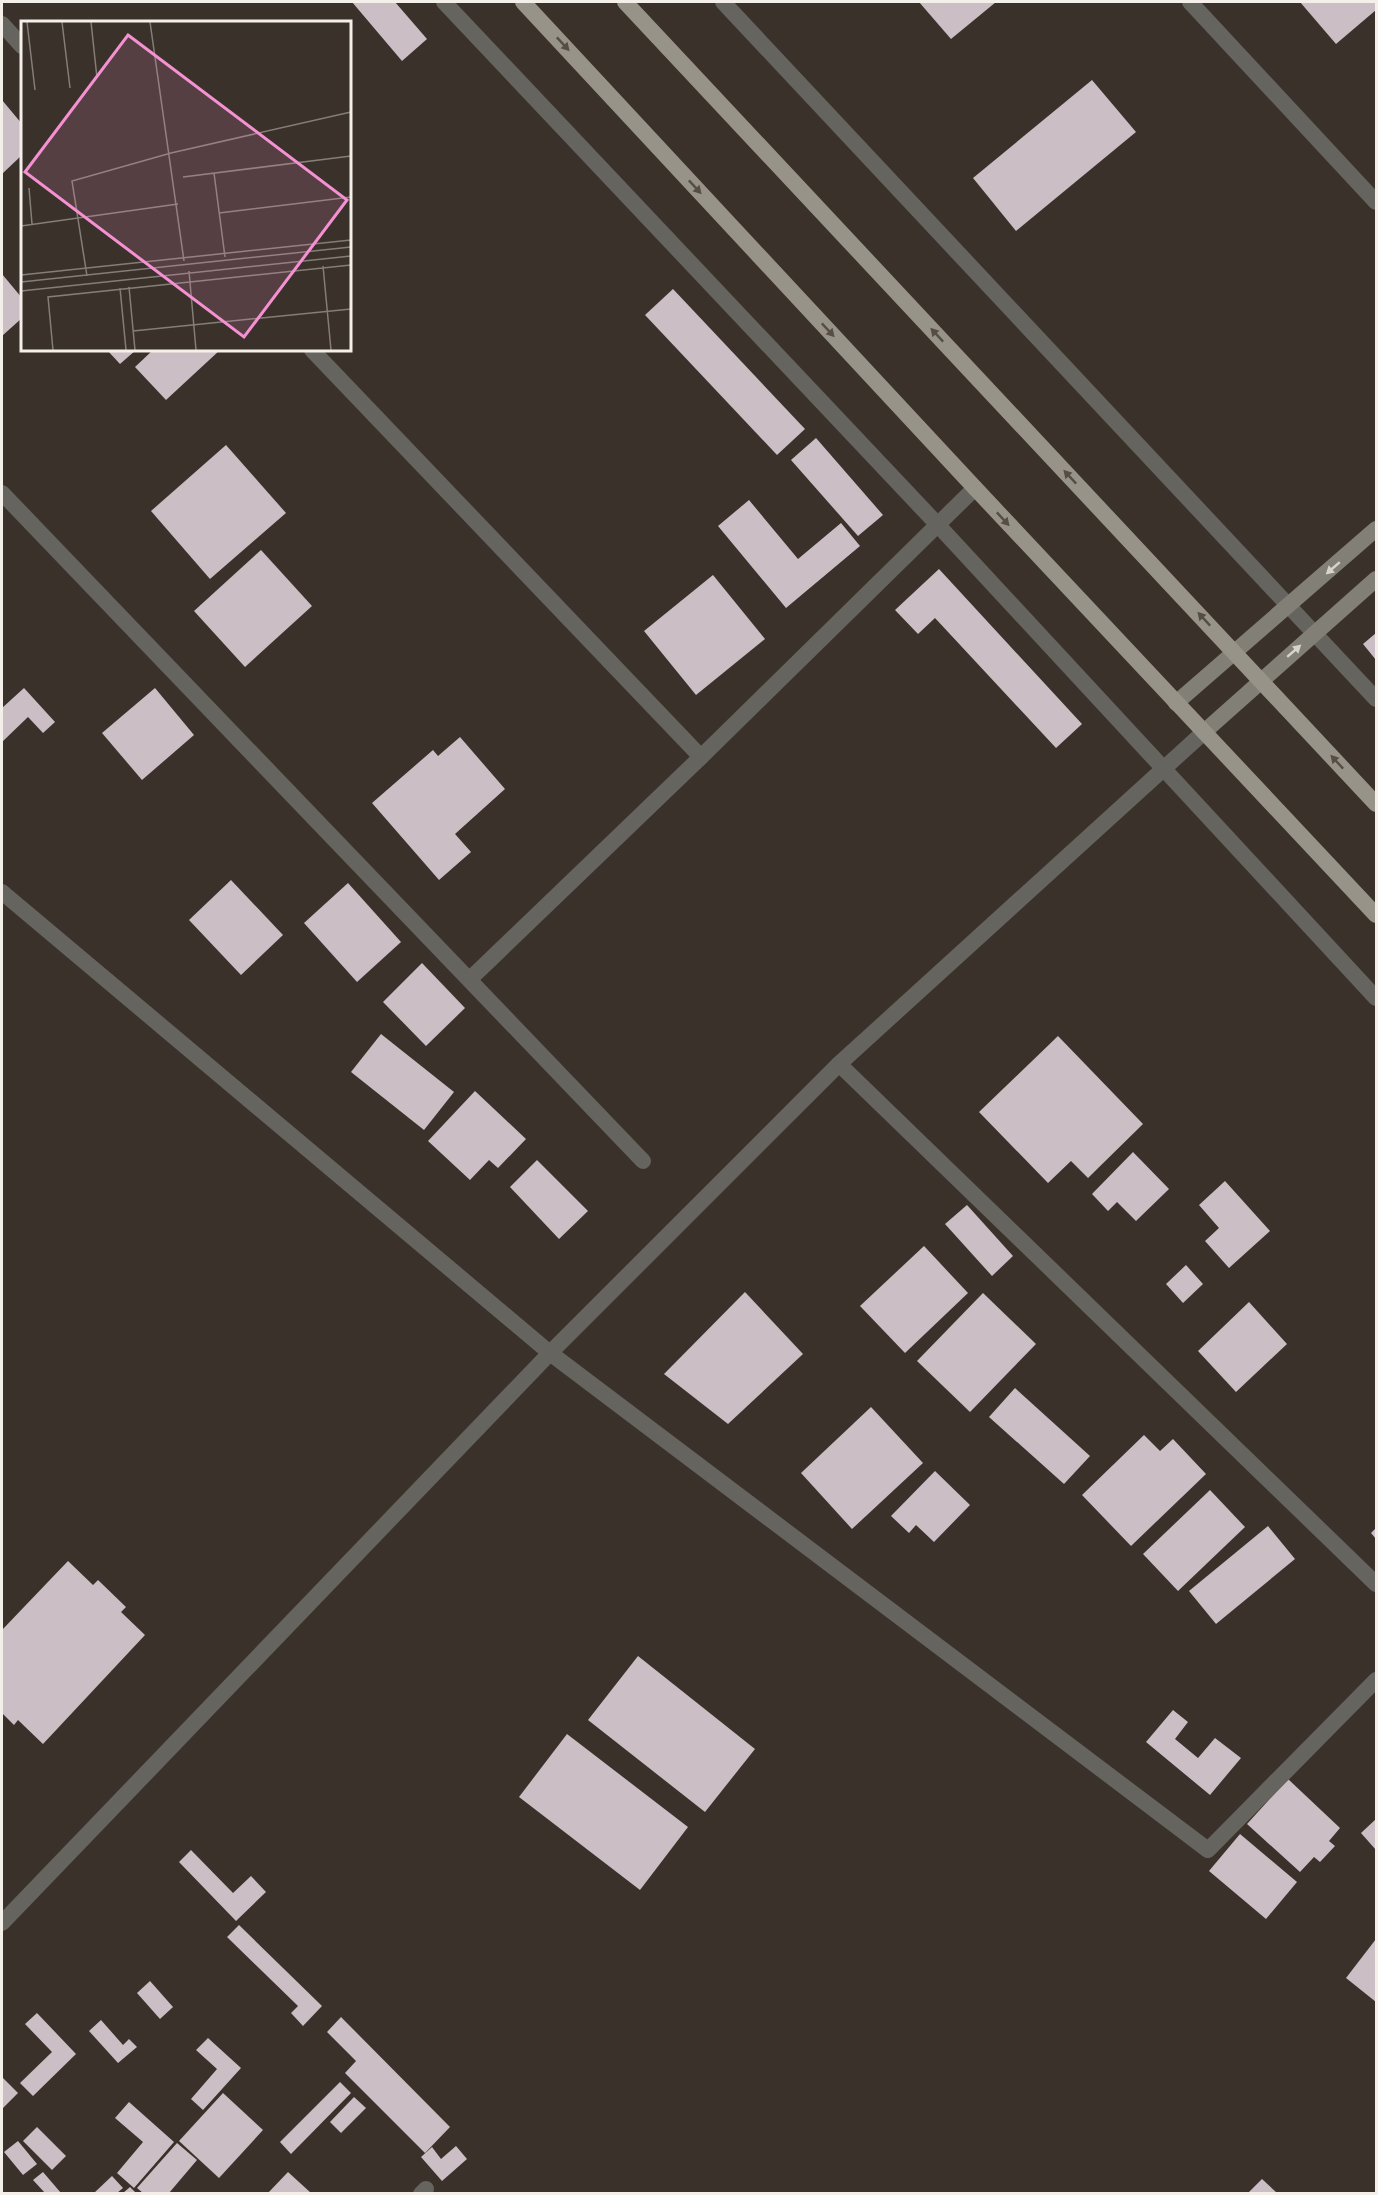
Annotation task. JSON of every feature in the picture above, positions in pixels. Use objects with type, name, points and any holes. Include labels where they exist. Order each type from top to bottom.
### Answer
[{"type":"main road","points":[[523,2],[1176,703],[1377,915]]},
{"type":"main road","points":[[625,2],[1377,804]]},
{"type":"main road","points":[[1176,703],[1377,529]]},
{"type":"main road","points":[[1204,732],[1377,579]]},
{"type":"street","points":[[444,2],[937,524],[1377,998]]},
{"type":"street","points":[[723,2],[1377,699]]},
{"type":"street","points":[[1190,2],[1377,202]]},
{"type":"street","points":[[2,24],[21,45]]},
{"type":"street","points":[[313,351],[701,757]]},
{"type":"street","points":[[470,979],[701,757],[975,488]]},
{"type":"street","points":[[2,493],[643,1161]]},
{"type":"street","points":[[2,1923],[550,1353],[839,1064],[1204,732]]},
{"type":"street","points":[[2,892],[550,1353],[1208,1850],[1377,1680]]},
{"type":"street","points":[[839,1064],[1377,1584]]},
{"type":"building","points":[[352,2],[395,2],[427,39],[402,61]]},
{"type":"building","points":[[919,2],[996,2],[951,39]]},
{"type":"building","points":[[1300,2],[1376,2],[1376,10],[1336,44]]},
{"type":"building","points":[[1092,80],[1136,132],[1016,231],[973,178]]},
{"type":"building","points":[[2,100],[21,123],[21,156],[2,174]]},
{"type":"building","points":[[2,274],[21,297],[21,319],[2,336]]},
{"type":"building","points":[[673,289],[805,429],[777,455],[645,315]]},
{"type":"building","points":[[108,351],[135,351],[120,364]]},
{"type":"building","points":[[152,351],[219,351],[166,400],[135,367]]},
{"type":"building","points":[[816,438],[883,515],[858,536],[791,460]]},
{"type":"building","points":[[226,445],[286,513],[210,579],[151,511]]},
{"type":"building","points":[[749,500],[798,559],[841,523],[860,546],[786,608],[718,526]]},
{"type":"building","points":[[261,550],[312,606],[245,667],[194,611]]},
{"type":"building","points":[[939,569],[1082,724],[1056,748],[935,618],[918,634],[895,610]]},
{"type":"building","points":[[713,575],[765,639],[696,695],[644,631]]},
{"type":"building","points":[[1376,633],[1376,660],[1363,644]]},
{"type":"building","points":[[24,688],[55,722],[43,733],[28,717],[2,742],[2,708]]},
{"type":"building","points":[[155,688],[194,735],[142,780],[102,733]]},
{"type":"building","points":[[460,737],[505,789],[455,834],[471,852],[439,880],[372,803],[433,750],[438,756]]},
{"type":"building","points":[[231,880],[283,935],[241,975],[189,920]]},
{"type":"building","points":[[348,883],[401,942],[357,982],[304,923]]},
{"type":"building","points":[[422,963],[465,1008],[426,1046],[383,1002]]},
{"type":"building","points":[[381,1034],[454,1092],[424,1130],[351,1072]]},
{"type":"building","points":[[1058,1036],[1143,1124],[1088,1178],[1071,1161],[1048,1183],[979,1112]]},
{"type":"building","points":[[475,1091],[526,1139],[498,1168],[489,1160],[470,1180],[428,1141]]},
{"type":"building","points":[[1133,1152],[1169,1189],[1136,1221],[1117,1202],[1108,1211],[1092,1194]]},
{"type":"building","points":[[537,1160],[588,1211],[559,1239],[510,1187]]},
{"type":"building","points":[[1225,1181],[1270,1231],[1229,1268],[1205,1241],[1219,1228],[1199,1205]]},
{"type":"building","points":[[967,1205],[1013,1256],[992,1276],[945,1224]]},
{"type":"building","points":[[924,1246],[968,1293],[905,1353],[860,1306]]},
{"type":"building","points":[[1186,1265],[1203,1284],[1183,1303],[1166,1284]]},
{"type":"building","points":[[745,1292],[803,1354],[728,1424],[664,1374]]},
{"type":"building","points":[[983,1293],[1036,1344],[970,1412],[917,1361]]},
{"type":"building","points":[[1249,1302],[1287,1344],[1236,1392],[1198,1351]]},
{"type":"building","points":[[1015,1388],[1090,1456],[1064,1484],[989,1417]]},
{"type":"building","points":[[871,1407],[923,1463],[852,1529],[801,1473]]},
{"type":"building","points":[[1144,1435],[1160,1451],[1173,1439],[1206,1474],[1131,1546],[1082,1495]]},
{"type":"building","points":[[935,1471],[970,1505],[934,1542],[916,1525],[909,1533],[891,1516]]},
{"type":"building","points":[[1210,1490],[1245,1527],[1178,1591],[1143,1554]]},
{"type":"building","points":[[1268,1526],[1295,1559],[1216,1624],[1189,1591]]},
{"type":"building","points":[[1376,1528],[1376,1539],[1371,1533]]},
{"type":"building","points":[[68,1561],[93,1585],[98,1580],[126,1607],[121,1612],[145,1635],[43,1744],[18,1720],[14,1725],[2,1713],[2,1630]]},
{"type":"building","points":[[638,1656],[755,1749],[705,1812],[588,1720]]},
{"type":"building","points":[[1173,1710],[1188,1722],[1175,1739],[1198,1758],[1215,1738],[1241,1758],[1210,1795],[1146,1742]]},
{"type":"building","points":[[567,1734],[688,1827],[640,1890],[519,1797]]},
{"type":"building","points":[[1288,1779],[1340,1828],[1329,1841],[1335,1846],[1320,1862],[1314,1857],[1300,1872],[1247,1824]]},
{"type":"building","points":[[1376,1819],[1376,1850],[1361,1833]]},
{"type":"building","points":[[1240,1834],[1297,1882],[1266,1919],[1209,1871]]},
{"type":"building","points":[[191,1850],[233,1893],[251,1876],[266,1892],[236,1921],[179,1862]]},
{"type":"building","points":[[239,1925],[322,2006],[303,2026],[291,2013],[298,2006],[227,1937]]},
{"type":"building","points":[[1376,1939],[1376,2002],[1346,1978]]},
{"type":"building","points":[[150,1981],[173,2007],[160,2019],[137,1993]]},
{"type":"building","points":[[37,2013],[76,2054],[33,2096],[20,2083],[52,2052],[25,2024]]},
{"type":"building","points":[[341,2017],[450,2127],[425,2153],[345,2073],[356,2061],[327,2032]]},
{"type":"building","points":[[101,2020],[123,2045],[129,2039],[137,2047],[118,2063],[89,2031]]},
{"type":"building","points":[[208,2038],[241,2068],[203,2110],[191,2099],[217,2069],[196,2050]]},
{"type":"building","points":[[2,2077],[18,2093],[2,2109]]},
{"type":"building","points":[[340,2082],[351,2093],[291,2154],[280,2142]]},
{"type":"building","points":[[223,2093],[263,2130],[219,2178],[179,2141]]},
{"type":"building","points":[[354,2097],[366,2108],[341,2133],[330,2122]]},
{"type":"building","points":[[129,2102],[174,2142],[134,2188],[117,2173],[143,2142],[115,2118]]},
{"type":"building","points":[[37,2127],[66,2156],[52,2170],[23,2141]]},
{"type":"building","points":[[18,2141],[37,2164],[23,2175],[4,2152]]},
{"type":"building","points":[[177,2143],[197,2160],[169,2193],[143,2193],[137,2188]]},
{"type":"building","points":[[456,2146],[467,2159],[442,2181],[421,2157],[432,2147],[441,2159]]},
{"type":"building","points":[[43,2172],[61,2193],[45,2193],[33,2180]]},
{"type":"building","points":[[288,2172],[311,2193],[268,2193]]},
{"type":"building","points":[[112,2176],[123,2188],[117,2193],[94,2193]]},
{"type":"building","points":[[1262,2179],[1277,2193],[1248,2193]]},
{"type":"building","points":[[130,2187],[136,2193],[123,2193]]}]
